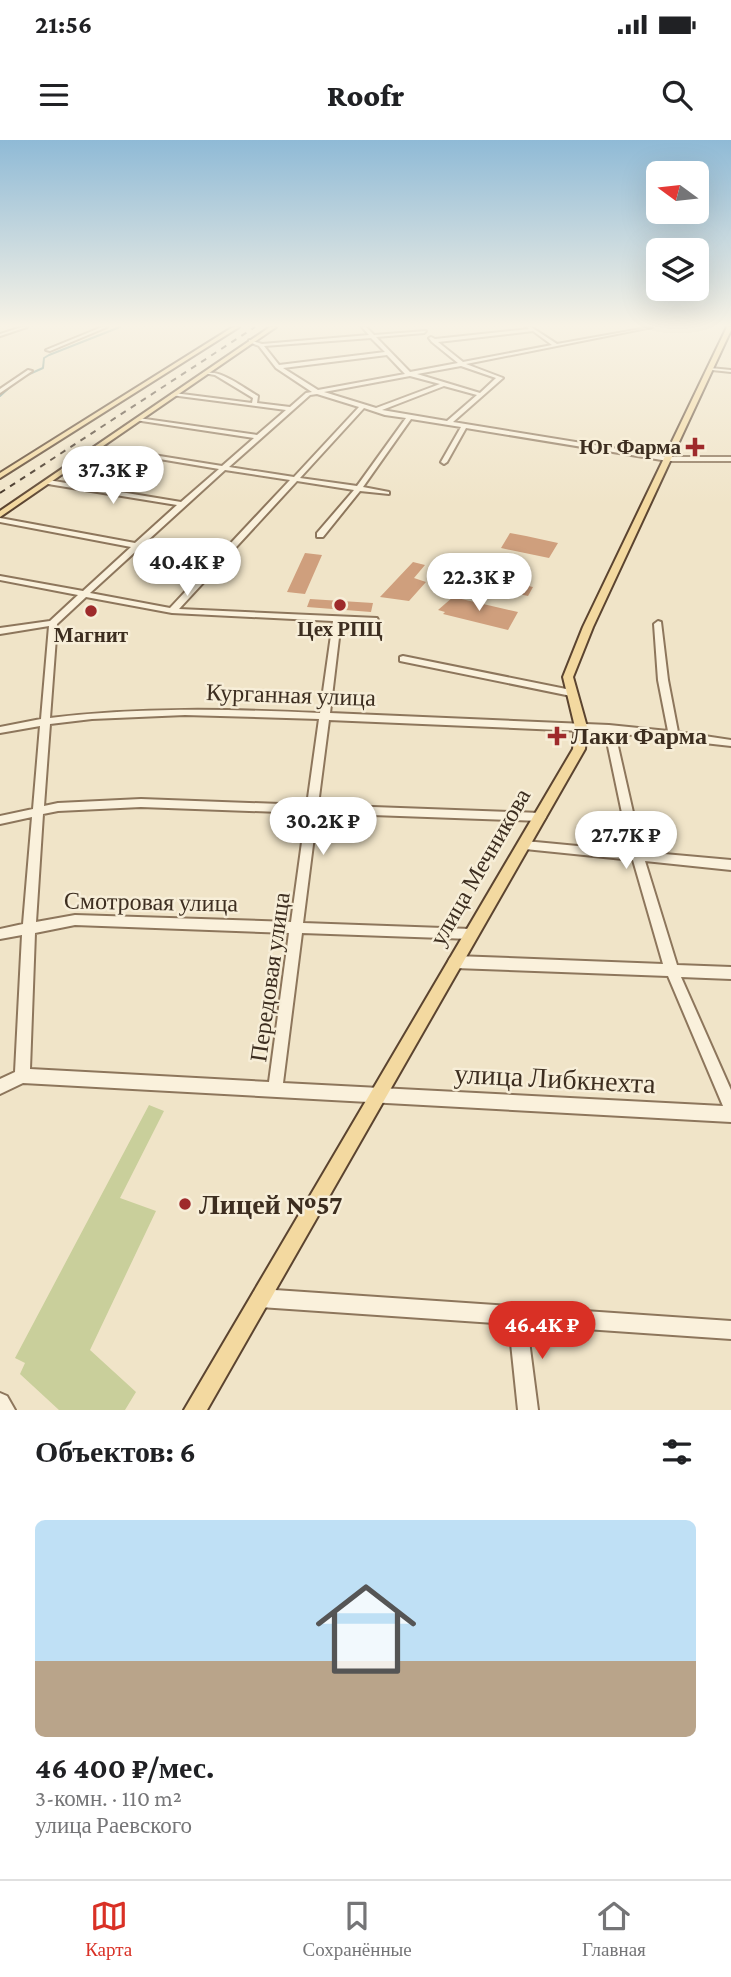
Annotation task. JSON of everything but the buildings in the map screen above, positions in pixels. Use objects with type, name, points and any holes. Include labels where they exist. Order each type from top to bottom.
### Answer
[{"type":"main road","points":[[0,476],[142,386]]},
{"type":"main road","points":[[0,515],[187,386]]},
{"type":"main road","points":[[582,727],[568,677],[588,627],[704,386]]},
{"type":"main road","name":"улица Мечникова","points":[[195,1410],[376,1094],[525,845],[579,749],[582,727]]},
{"type":"street","points":[[237,386],[256,397],[254,404]]},
{"type":"street","points":[[307,386],[362,407],[449,424],[668,459],[731,459]]},
{"type":"street","points":[[0,631],[53,623],[290,409],[314,391],[338,386]]},
{"type":"street","points":[[377,410],[439,386]]},
{"type":"street","points":[[447,386],[482,395]]},
{"type":"street","points":[[449,424],[491,386]]},
{"type":"street","points":[[174,395],[290,409]]},
{"type":"street","points":[[172,611],[362,407]]},
{"type":"street","points":[[320,535],[359,488],[410,417]]},
{"type":"street","points":[[138,420],[258,436]]},
{"type":"street","points":[[444,461],[464,426]]},
{"type":"street","points":[[97,448],[387,493]]},
{"type":"street","points":[[48,482],[182,504]]},
{"type":"street","points":[[0,520],[139,546]]},
{"type":"street","points":[[0,578],[172,611],[374,620]]},
{"type":"street","name":"Передовая улица","points":[[275,1090],[337,620]]},
{"type":"street","points":[[0,1087],[22,1076],[29,926],[41,810],[53,623]]},
{"type":"street","points":[[658,624],[663,680],[673,734]]},
{"type":"street","points":[[403,659],[571,693]]},
{"type":"street","name":"Курганная улица","points":[[0,730],[46,722],[175,712],[609,728],[731,743]]},
{"type":"street","points":[[609,728],[637,855],[672,971],[731,1107]]},
{"type":"street","points":[[0,820],[41,810],[142,803],[540,817]]},
{"type":"street","points":[[525,845],[731,864]]},
{"type":"street","name":"Смотровая улица","points":[[0,934],[29,926],[75,920],[471,934]]},
{"type":"street","points":[[455,962],[731,973]]},
{"type":"street","name":"улица Либкнехта","points":[[22,1076],[731,1114]]},
{"type":"street","points":[[260,1298],[731,1330]]},
{"type":"street","points":[[517,1317],[528,1410]]},
{"type":"street","points":[[0,1403],[5,1410]]},
{"type":"green space","points":[[149,1105],[164,1111],[120,1198],[156,1211],[90,1350],[136,1392],[125,1410],[59,1410],[20,1374],[25,1363],[15,1358]]},
{"type":"waterway","points":[[0,396],[11,386]]},
{"type":"railway","points":[[0,493],[164,386]]},
{"type":"place","name":"Юг Фарма","points":[[695,447]]},
{"type":"place","name":"Цех РПЦ","points":[[340,605]]},
{"type":"place","name":"Магнит","points":[[91,611]]},
{"type":"place","name":"Лаки Фарма","points":[[557,736]]},
{"type":"place","name":"Лицей №57","points":[[185,1204]]}]
